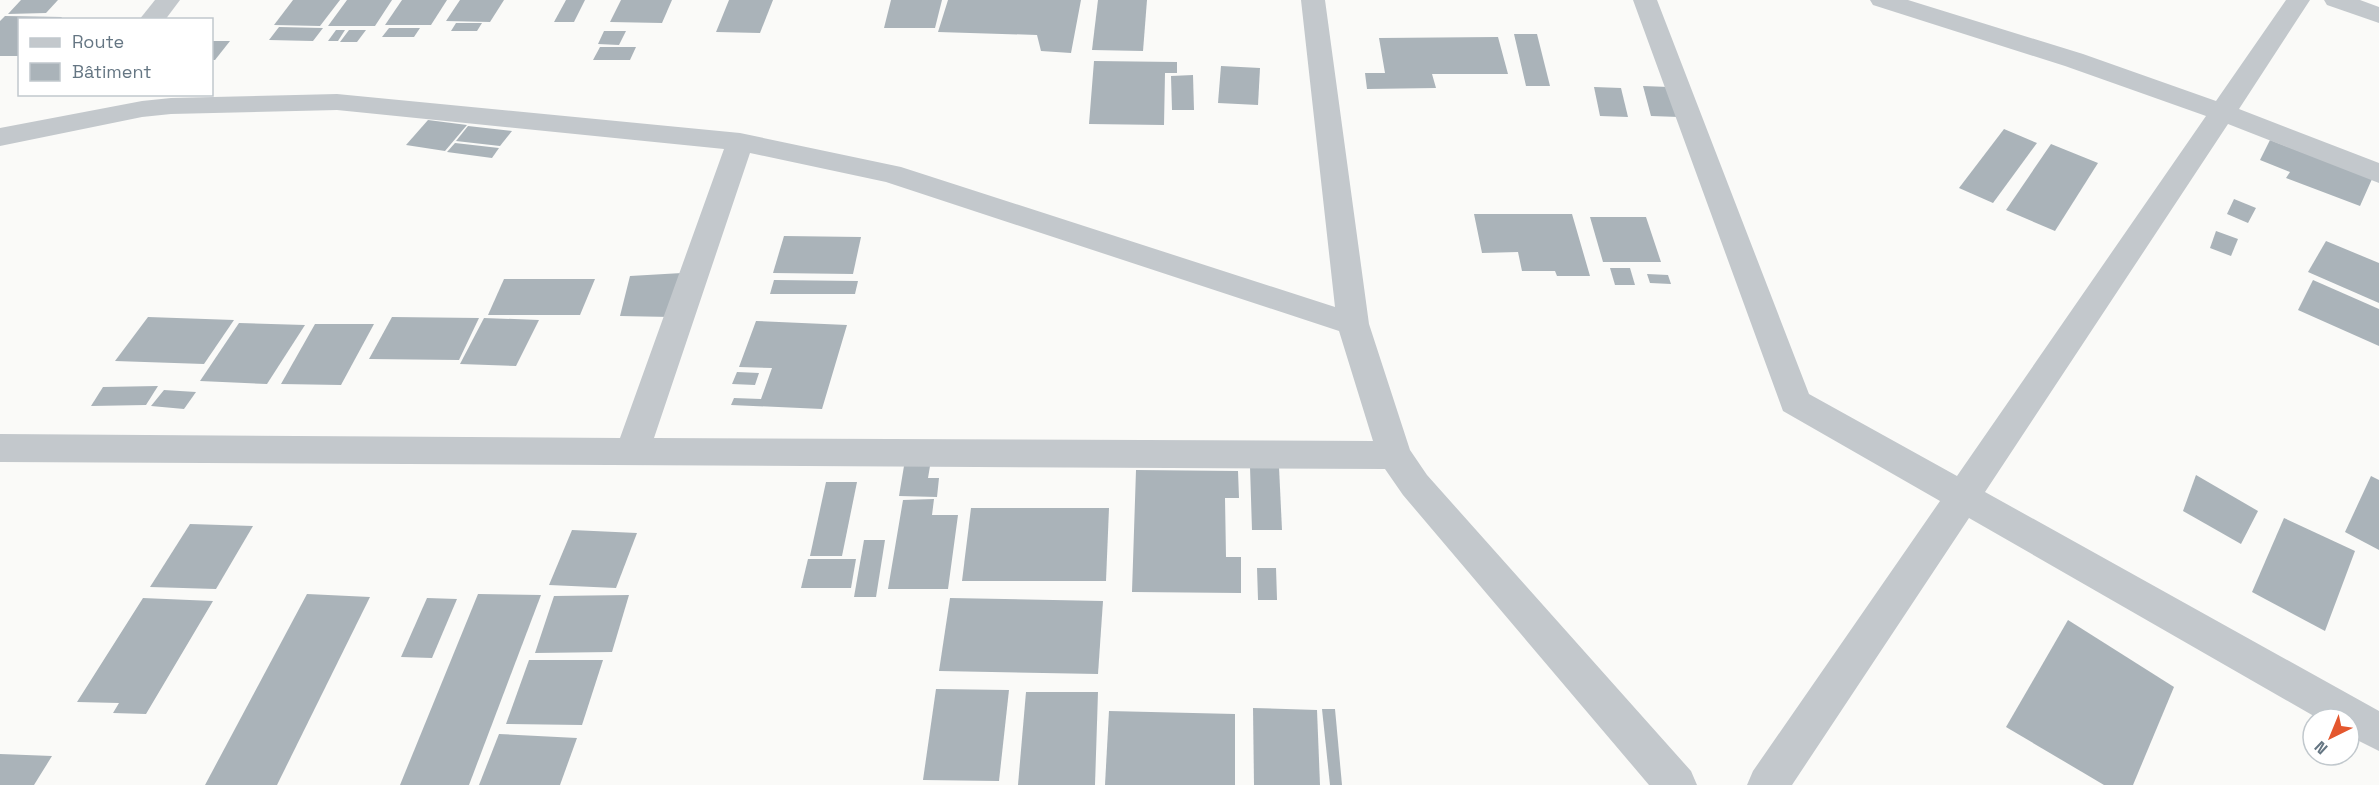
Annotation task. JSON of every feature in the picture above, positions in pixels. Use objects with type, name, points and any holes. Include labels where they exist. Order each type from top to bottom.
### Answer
[{"type":"street","points":[[153,18],[168,0]]},
{"type":"street","points":[[1312,0],[1353,324],[1394,455],[1415,485],[1676,785]]},
{"type":"street","points":[[1645,0],[1795,402],[2379,732]]},
{"type":"street","points":[[1882,0],[2074,60],[2222,112],[2379,174]]},
{"type":"street","points":[[1768,785],[2298,0]]},
{"type":"street","points":[[2336,0],[2379,15]]},
{"type":"street","points":[[60,125],[85,96]]},
{"type":"street","points":[[0,137],[171,106],[338,102],[740,142],[891,174],[1353,324]]},
{"type":"street","points":[[632,452],[740,142]]},
{"type":"street","points":[[0,448],[1394,455]]},
{"type":"building","points":[[21,0],[58,0],[46,13],[8,14]]},
{"type":"building","points":[[293,0],[340,0],[320,26],[274,25]]},
{"type":"building","points":[[347,0],[392,0],[375,26],[328,26]]},
{"type":"building","points":[[402,0],[447,0],[431,25],[385,25]]},
{"type":"building","points":[[460,0],[504,0],[490,22],[446,21]]},
{"type":"building","points":[[566,0],[585,0],[574,22],[554,22]]},
{"type":"building","points":[[621,0],[672,0],[662,23],[610,22]]},
{"type":"building","points":[[729,0],[773,0],[760,33],[716,32]]},
{"type":"building","points":[[891,0],[942,0],[935,28],[884,28]]},
{"type":"building","points":[[948,0],[1081,0],[1071,53],[1041,51],[1037,35],[938,32]]},
{"type":"building","points":[[1098,0],[1147,0],[1143,51],[1092,50]]},
{"type":"building","points":[[5,16],[62,17],[18,18],[18,56],[0,56],[0,21]]},
{"type":"building","points":[[456,23],[482,23],[477,31],[451,31]]},
{"type":"building","points":[[279,27],[323,28],[313,41],[269,40]]},
{"type":"building","points":[[389,28],[420,28],[414,37],[382,37]]},
{"type":"building","points":[[336,30],[345,30],[338,41],[328,41]]},
{"type":"building","points":[[349,30],[366,30],[357,42],[340,42]]},
{"type":"building","points":[[604,31],[626,31],[619,45],[598,44]]},
{"type":"building","points":[[1514,34],[1537,34],[1550,86],[1526,86]]},
{"type":"building","points":[[1498,37],[1508,74],[1432,74],[1436,88],[1367,89],[1365,73],[1385,73],[1379,38]]},
{"type":"building","points":[[213,41],[230,41],[213,60]]},
{"type":"building","points":[[600,47],[636,47],[630,60],[593,60]]},
{"type":"building","points":[[1094,61],[1177,62],[1177,73],[1165,73],[1164,125],[1089,124]]},
{"type":"building","points":[[1221,66],[1260,68],[1258,105],[1218,103]]},
{"type":"building","points":[[1193,75],[1194,110],[1172,110],[1171,76]]},
{"type":"building","points":[[1643,86],[1669,87],[1679,117],[1651,116]]},
{"type":"building","points":[[1594,87],[1621,88],[1628,117],[1600,116]]},
{"type":"building","points":[[428,120],[467,125],[445,151],[406,145]]},
{"type":"building","points":[[468,126],[512,131],[500,146],[456,141]]},
{"type":"building","points":[[2004,129],[2037,143],[1993,203],[1959,188]]},
{"type":"building","points":[[2270,140],[2372,179],[2360,206],[2286,178],[2290,172],[2260,160]]},
{"type":"building","points":[[455,143],[499,148],[492,158],[447,152]]},
{"type":"building","points":[[2051,144],[2098,163],[2055,231],[2006,210]]},
{"type":"building","points":[[2234,199],[2256,208],[2248,223],[2227,214]]},
{"type":"building","points":[[1474,214],[1572,214],[1590,276],[1557,276],[1555,271],[1522,271],[1518,252],[1482,253]]},
{"type":"building","points":[[1590,217],[1646,217],[1661,262],[1603,262]]},
{"type":"building","points":[[2216,231],[2238,239],[2231,256],[2210,248]]},
{"type":"building","points":[[784,236],[861,237],[853,274],[773,273]]},
{"type":"building","points":[[2326,241],[2379,263],[2379,303],[2308,272]]},
{"type":"building","points":[[1610,268],[1630,268],[1635,285],[1615,285]]},
{"type":"building","points":[[682,273],[671,317],[620,316],[630,276]]},
{"type":"building","points":[[1647,274],[1668,275],[1671,284],[1650,283]]},
{"type":"building","points":[[504,279],[595,279],[580,315],[488,315]]},
{"type":"building","points":[[774,280],[858,281],[855,294],[770,294]]},
{"type":"building","points":[[2313,280],[2379,309],[2379,346],[2298,310]]},
{"type":"building","points":[[148,317],[234,320],[204,364],[115,361]]},
{"type":"building","points":[[392,317],[479,318],[459,360],[369,359]]},
{"type":"building","points":[[484,318],[539,320],[516,366],[460,364]]},
{"type":"building","points":[[756,321],[847,325],[822,409],[731,405],[734,398],[761,399],[772,368],[739,367]]},
{"type":"building","points":[[239,323],[305,325],[267,384],[200,381]]},
{"type":"building","points":[[315,324],[374,324],[341,385],[281,384]]},
{"type":"building","points":[[737,372],[759,373],[755,385],[732,384]]},
{"type":"building","points":[[158,386],[146,405],[91,406],[103,387]]},
{"type":"building","points":[[164,390],[196,392],[184,409],[151,406]]},
{"type":"building","points":[[904,466],[930,466],[928,478],[939,478],[937,497],[899,496]]},
{"type":"building","points":[[1250,467],[1279,467],[1282,530],[1252,530]]},
{"type":"building","points":[[1136,470],[1238,471],[1239,498],[1225,498],[1226,557],[1241,557],[1241,593],[1132,592]]},
{"type":"building","points":[[2196,475],[2258,511],[2241,544],[2183,511]]},
{"type":"building","points":[[2371,476],[2379,480],[2379,550],[2345,532]]},
{"type":"building","points":[[826,482],[857,482],[842,556],[810,556]]},
{"type":"building","points":[[934,499],[932,515],[958,515],[948,589],[888,589],[903,500]]},
{"type":"building","points":[[971,508],[1109,508],[1106,581],[962,581]]},
{"type":"building","points":[[2284,518],[2355,551],[2325,631],[2252,592]]},
{"type":"building","points":[[190,524],[253,526],[216,589],[150,587]]},
{"type":"building","points":[[572,530],[637,533],[616,588],[549,585]]},
{"type":"building","points":[[864,540],[885,540],[876,597],[854,597]]},
{"type":"building","points":[[808,559],[856,559],[851,588],[801,588]]},
{"type":"building","points":[[1257,568],[1276,568],[1277,600],[1258,600]]},
{"type":"building","points":[[307,594],[370,597],[277,785],[205,785]]},
{"type":"building","points":[[478,594],[541,595],[469,785],[400,785]]},
{"type":"building","points":[[629,595],[612,652],[535,653],[554,596]]},
{"type":"building","points":[[143,598],[213,601],[146,714],[113,713],[119,703],[77,702]]},
{"type":"building","points":[[427,598],[457,599],[432,658],[401,657]]},
{"type":"building","points":[[950,598],[1103,601],[1098,674],[939,671]]},
{"type":"building","points":[[2068,620],[2174,687],[2133,785],[2104,785],[2006,727]]},
{"type":"building","points":[[529,660],[603,660],[582,725],[506,724]]},
{"type":"building","points":[[936,689],[1009,690],[999,781],[923,780]]},
{"type":"building","points":[[1026,692],[1098,692],[1095,785],[1018,785]]},
{"type":"building","points":[[1253,708],[1317,710],[1320,785],[1254,785]]},
{"type":"building","points":[[1322,709],[1335,709],[1342,785],[1330,785]]},
{"type":"building","points":[[1109,711],[1235,714],[1235,785],[1105,785]]},
{"type":"building","points":[[499,734],[577,738],[560,785],[479,785]]},
{"type":"building","points":[[0,754],[52,756],[34,785],[0,785]]}]
